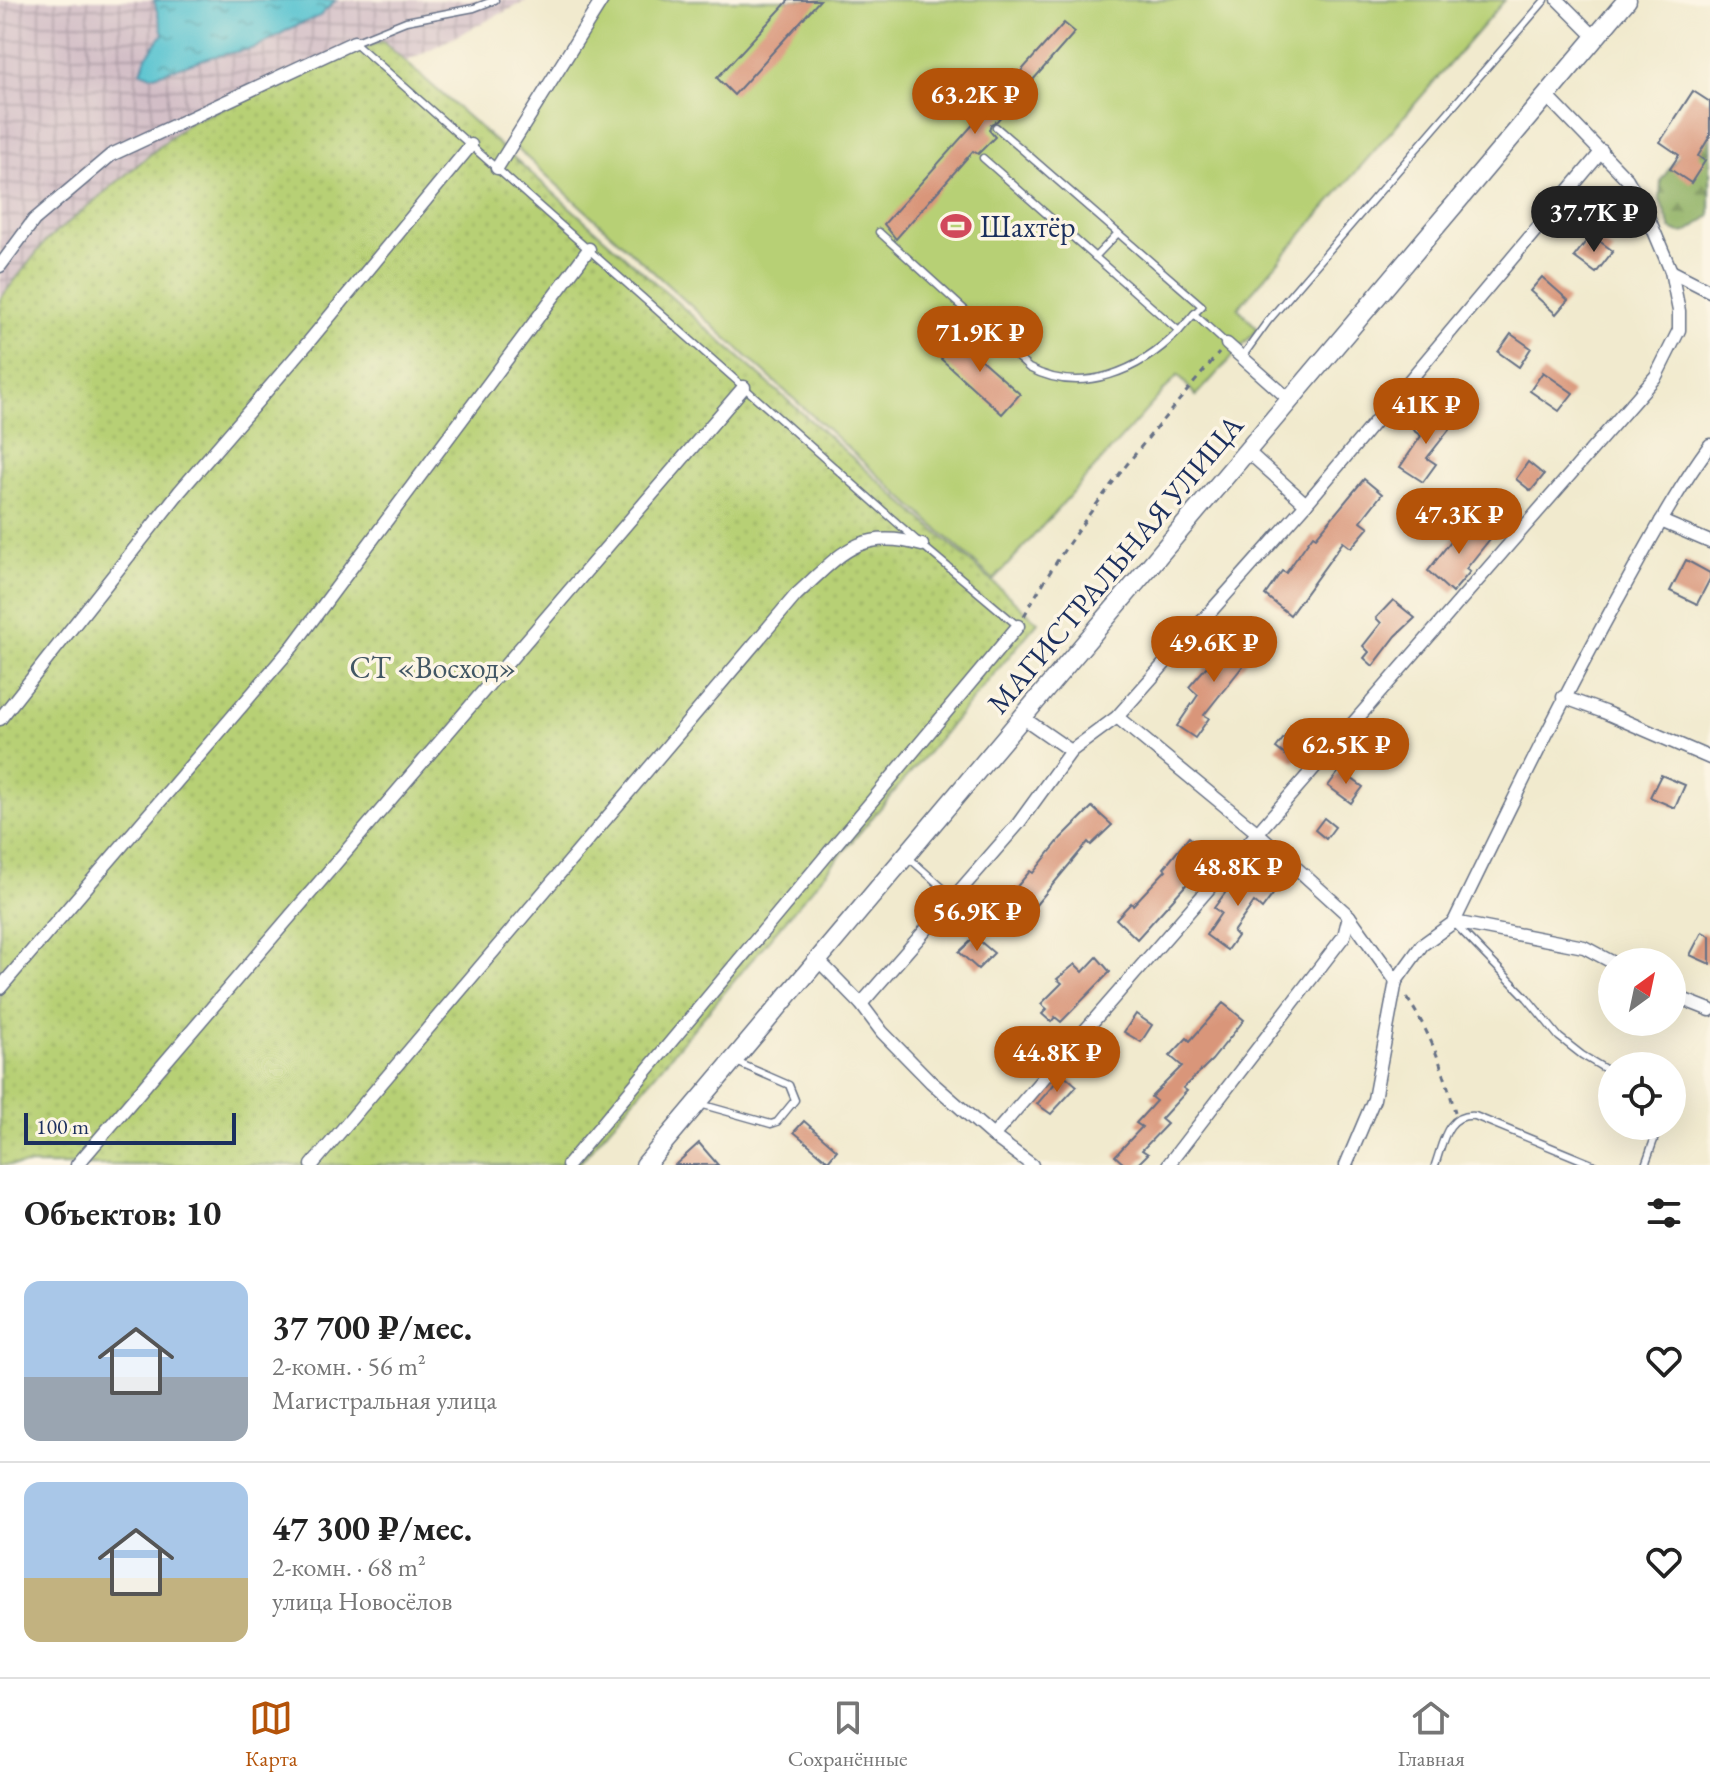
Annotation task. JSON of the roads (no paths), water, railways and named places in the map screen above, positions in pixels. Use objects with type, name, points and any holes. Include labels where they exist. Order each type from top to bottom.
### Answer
[{"type":"main road","name":"МАГИСТРАЛЬНАЯ УЛИЦА","points":[[645,1165],[1627,0]]},
{"type":"street","points":[[497,168],[602,0]]},
{"type":"street","points":[[1558,0],[1595,37]]},
{"type":"street","points":[[0,266],[34,220],[111,155],[354,42]]},
{"type":"street","points":[[993,1136],[1656,376],[1679,330],[1679,311],[1671,271],[1646,212],[1627,179],[1548,97]]},
{"type":"street","points":[[0,719],[180,491],[307,344],[471,145]]},
{"type":"street","points":[[861,1004],[1018,824],[1071,751],[1117,717],[1306,504],[1602,151]]},
{"type":"street","points":[[0,988],[293,646],[589,249]]},
{"type":"street","points":[[1671,271],[1710,291]]},
{"type":"street","points":[[1227,344],[1290,400]]},
{"type":"street","points":[[77,1165],[744,387]]},
{"type":"street","points":[[1346,1165],[1374,1099],[1396,981],[1422,945],[1454,922],[1563,697],[1689,473],[1710,445]]},
{"type":"street","points":[[1247,451],[1306,504]]},
{"type":"street","points":[[1661,521],[1710,542]]},
{"type":"street","points":[[312,1165],[796,595],[831,563],[860,543],[889,538],[922,545]]},
{"type":"street","points":[[568,1165],[1018,626]]},
{"type":"street","points":[[1563,697],[1710,758]]},
{"type":"street","points":[[1022,717],[1071,751]]},
{"type":"street","points":[[1117,717],[1259,834],[1349,916],[1396,981]]},
{"type":"street","points":[[1168,1165],[1344,936],[1349,916]]},
{"type":"street","points":[[1454,922],[1584,947],[1598,954]]},
{"type":"street","points":[[817,959],[931,1082],[1032,1165]]},
{"type":"street","points":[[1686,1001],[1710,1010]]},
{"type":"lane","points":[[495,0],[474,8],[406,21],[354,42],[922,545],[1018,626]]},
{"type":"lane","points":[[1242,357],[1268,321],[1545,0]]},
{"type":"lane","points":[[879,232],[1029,368],[1046,377],[1067,380],[1090,378],[1133,367],[1154,355],[1202,306],[996,127]]},
{"type":"lane","points":[[983,158],[1179,331]]},
{"type":"lane","points":[[1095,257],[1118,233]]},
{"type":"lane","points":[[1194,314],[1227,344]]},
{"type":"lane","points":[[906,854],[953,897]]},
{"type":"lane","points":[[1454,922],[1482,948],[1559,1037],[1598,1065]]},
{"type":"lane","points":[[697,1103],[771,1124],[777,1122],[795,1100],[789,1085],[732,1061]]},
{"type":"lane","points":[[1435,1165],[1450,1124],[1464,1115],[1475,1116],[1594,1165]]},
{"type":"lane","points":[[1645,1165],[1654,1140]]},
{"type":"water","points":[[154,0],[336,0],[320,16],[255,48],[211,57],[151,76],[141,72],[146,57],[163,34]]},
{"type":"place","name":"Шахтёр","points":[[956,226]]},
{"type":"park label","name":"СТ «Восход»","points":[[433,667]]}]
